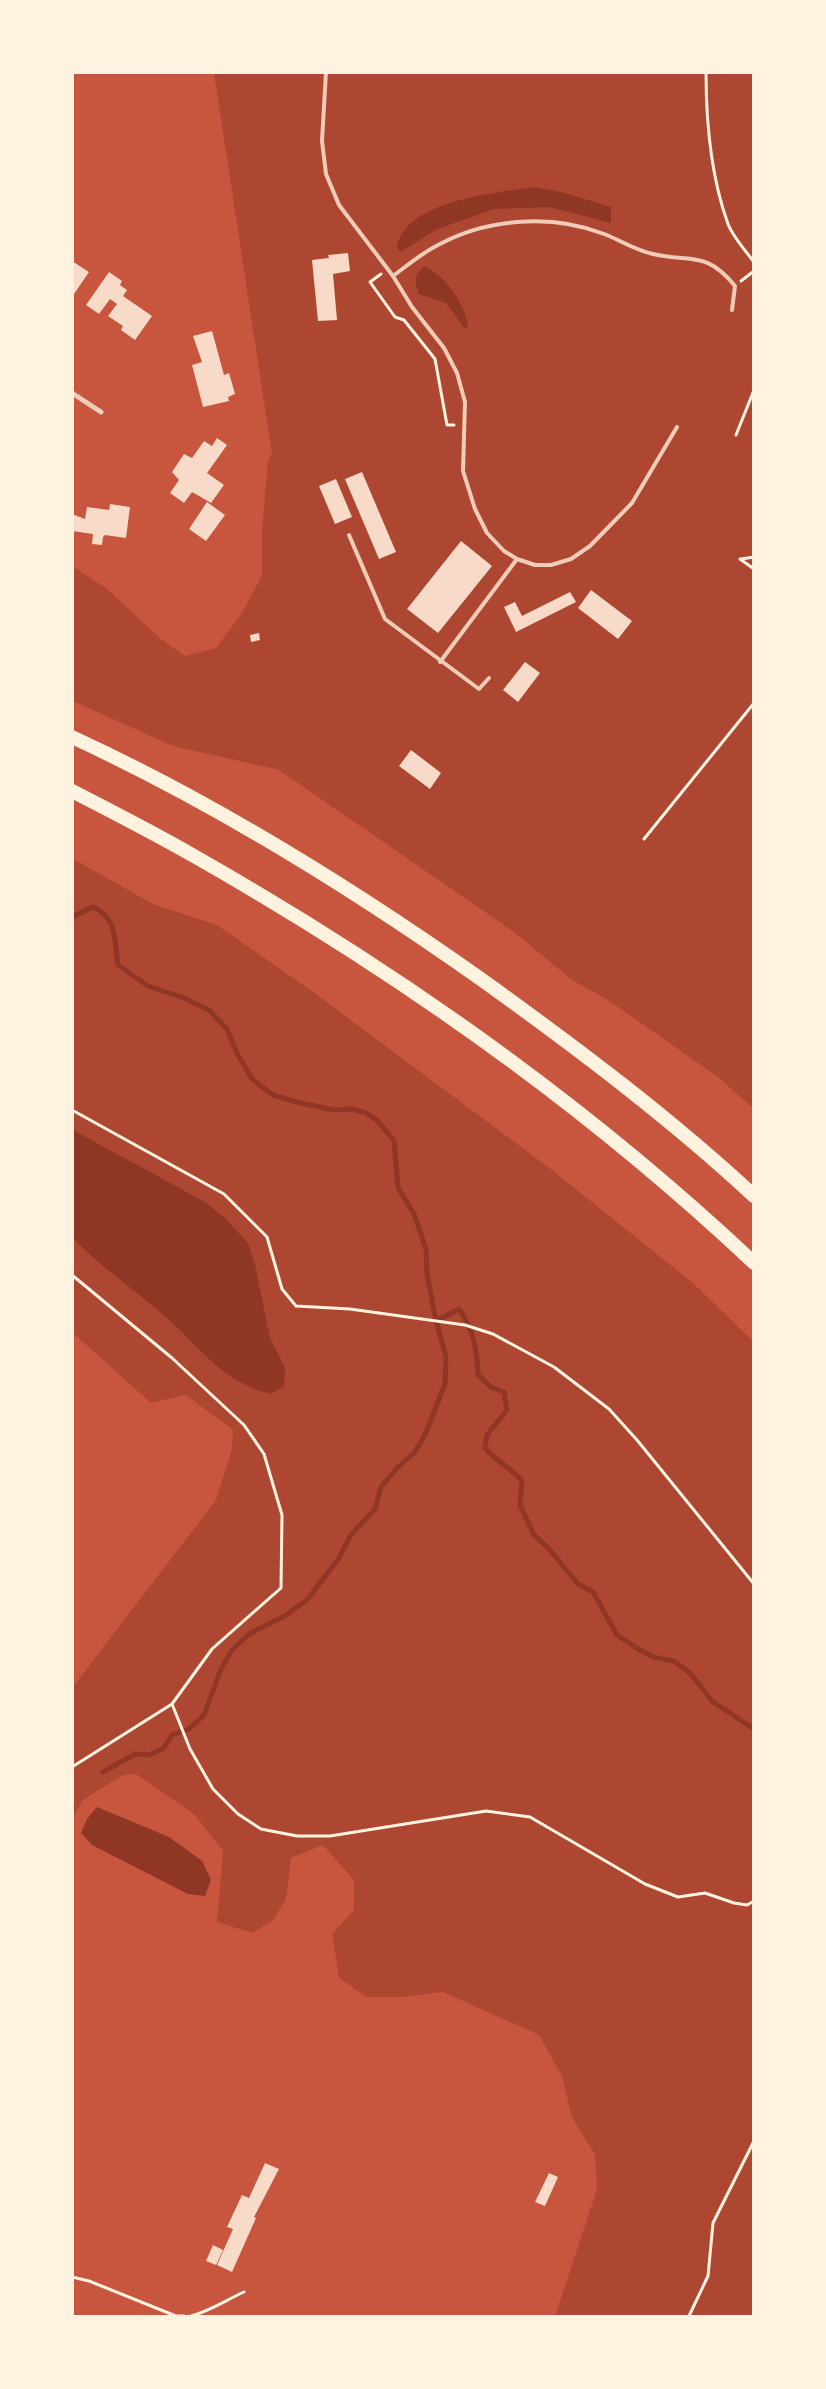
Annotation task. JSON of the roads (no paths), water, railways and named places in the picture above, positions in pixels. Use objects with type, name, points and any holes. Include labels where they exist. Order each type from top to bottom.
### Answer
[{"type":"highway","points":[[72,736],[218,812],[326,876],[418,935],[547,1027],[648,1105],[754,1196]]},
{"type":"highway","points":[[72,791],[193,855],[299,918],[394,978],[521,1068],[619,1144],[716,1227],[754,1263]]},
{"type":"street","points":[[72,393],[101,412]]},
{"type":"lane","points":[[326,72],[322,141],[326,174],[339,205],[393,276],[412,307],[444,348],[465,402],[463,471],[475,509],[487,533],[504,551],[517,559],[535,565],[551,566],[571,559],[590,546],[632,503],[677,427]]},
{"type":"lane","points":[[393,276],[441,243],[487,226],[536,222],[570,224],[604,234],[654,254],[700,259],[714,264],[725,273],[734,286],[732,310]]},
{"type":"lane","points":[[350,534],[385,618],[440,662],[479,689],[489,678]]},
{"type":"lane","points":[[440,662],[517,559]]},
{"type":"waterway","points":[[72,917],[93,907],[107,917],[115,939],[118,965],[148,986],[184,998],[209,1010],[227,1029],[238,1055],[252,1079],[273,1095],[334,1110],[352,1109],[366,1113],[377,1120],[394,1141],[398,1188],[414,1214],[426,1249],[427,1274],[436,1321],[459,1309],[474,1340],[478,1375],[491,1387],[504,1392],[507,1410],[487,1435],[485,1448],[522,1481],[520,1505],[534,1535],[549,1549],[578,1584],[593,1592],[617,1635],[653,1657],[674,1661],[690,1673],[713,1702],[754,1729]]},
{"type":"waterway","points":[[103,1772],[135,1754],[148,1755],[163,1749],[172,1735],[189,1729],[204,1715],[221,1669],[232,1650],[249,1634],[283,1617],[307,1600],[339,1558],[351,1535],[375,1509],[381,1487],[397,1468],[414,1453],[425,1435],[445,1384],[446,1357],[436,1320]]}]
